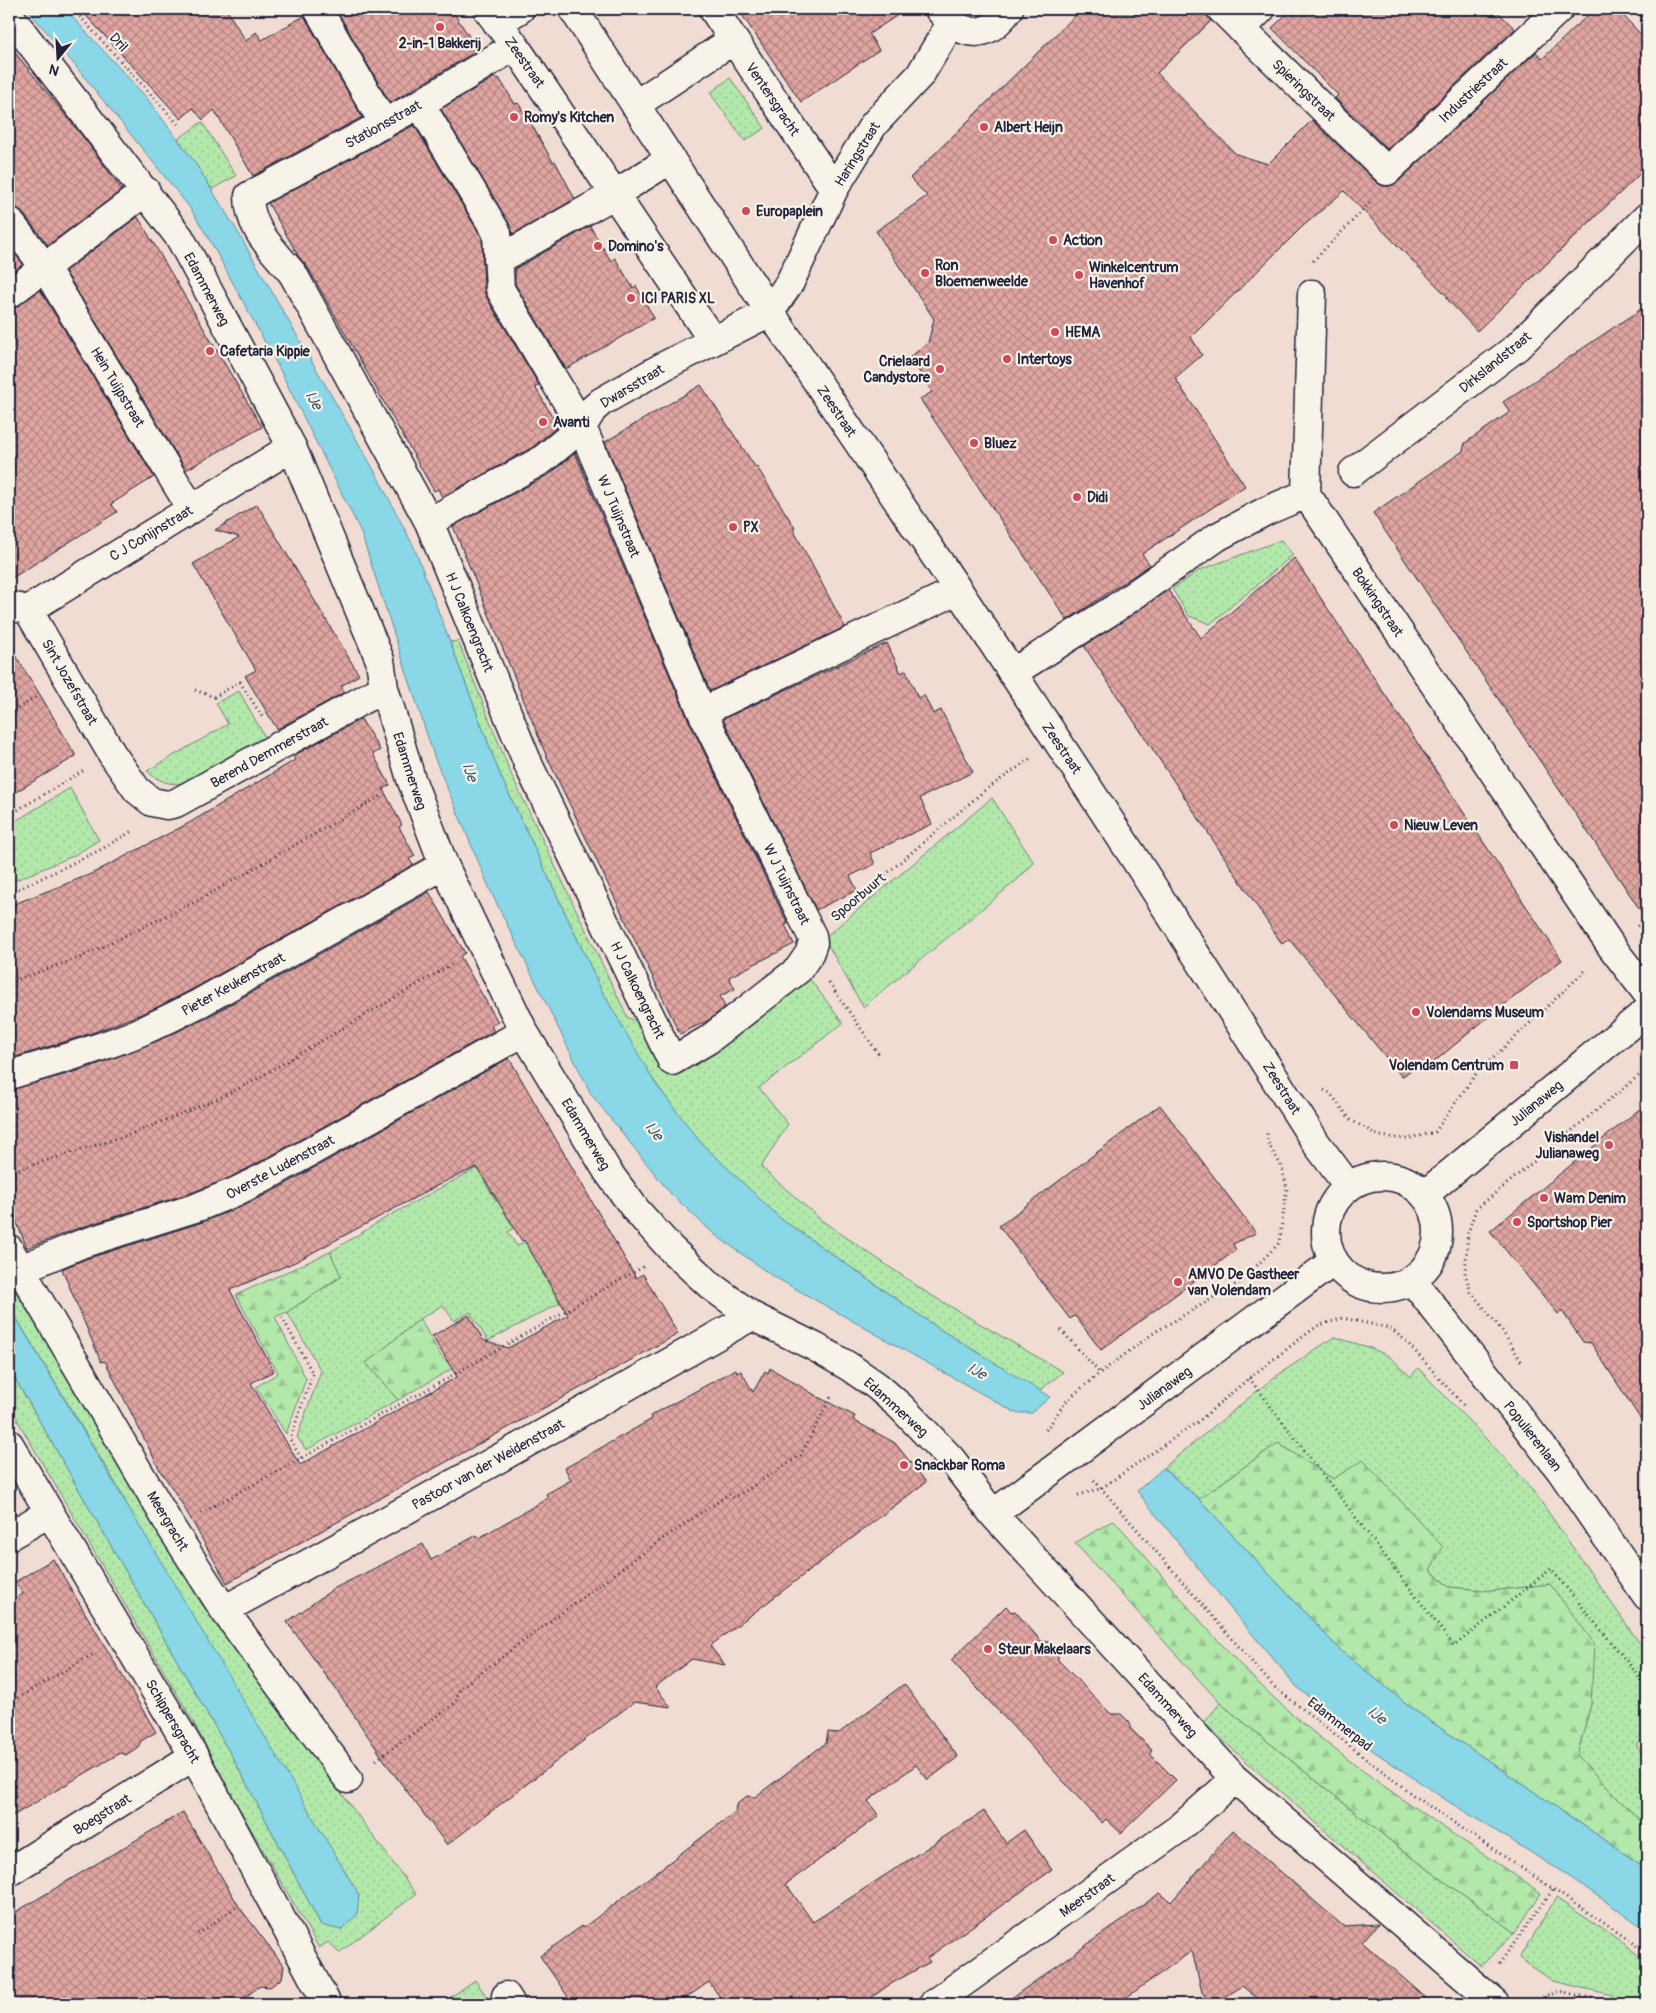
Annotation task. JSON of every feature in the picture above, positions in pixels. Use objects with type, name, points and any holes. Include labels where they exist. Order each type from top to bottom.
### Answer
[{"type":"street","points":[[318,9],[384,124]]},
{"type":"street","points":[[492,16],[520,9]]},
{"type":"street","points":[[573,9],[770,312]]},
{"type":"street","name":"Ventersgracht","points":[[713,9],[834,189]]},
{"type":"street","points":[[945,16],[961,29],[975,33],[991,28],[1009,9]]},
{"type":"street","name":"Spieringstraat","points":[[1221,9],[1387,171]]},
{"type":"street","points":[[1241,28],[1261,9]]},
{"type":"street","name":"Industriestraat","points":[[1387,171],[1559,9]]},
{"type":"street","name":"Edammerweg","points":[[9,15],[146,191],[180,238],[292,447],[380,660],[384,688],[411,779],[444,865],[524,1032],[608,1172],[636,1210],[672,1250],[711,1286],[752,1316],[815,1347],[877,1386],[901,1407],[951,1459],[993,1514],[1235,1779],[1488,1997]]},
{"type":"street","name":"Zeestraat","points":[[492,16],[515,46],[713,341]]},
{"type":"street","name":"Haringstraat","points":[[770,312],[790,282],[834,189],[874,124],[920,75],[945,16]]},
{"type":"street","points":[[635,105],[733,40]]},
{"type":"street","name":"Stationsstraat","points":[[249,196],[420,104],[515,46]]},
{"type":"street","name":"W J Tuijnstraat","points":[[420,104],[497,233],[500,289],[582,427],[702,712],[811,945]]},
{"type":"street","points":[[498,260],[671,159]]},
{"type":"street","points":[[9,294],[146,191]]},
{"type":"street","name":"H J Calkoengracht","points":[[249,196],[249,209],[254,225],[263,240],[293,274],[429,522],[529,766],[672,1061],[708,1040],[791,976],[798,970],[811,945]]},
{"type":"street","name":"Dirkslandstraat","points":[[1353,472],[1517,347],[1647,217]]},
{"type":"street","name":"Hein Tuijpstraat","points":[[9,221],[44,266],[191,508]]},
{"type":"street","points":[[1012,673],[1114,609],[1217,537],[1266,511],[1306,494],[1312,294]]},
{"type":"street","name":"Zeestraat","points":[[770,312],[958,590],[1268,1066],[1316,1143],[1349,1187]]},
{"type":"street","name":"Dwarsstraat","points":[[429,522],[542,460],[582,427],[593,409],[601,402],[666,365],[770,312]]},
{"type":"street","name":"C J Conijnstraat","points":[[18,608],[112,557],[292,447]]},
{"type":"street","name":"Bokkingstraat","points":[[1306,494],[1611,946],[1647,993]]},
{"type":"street","points":[[702,712],[958,590]]},
{"type":"street","name":"Sint Jozefstraat","points":[[18,608],[112,754]]},
{"type":"street","name":"Berend Demmerstraat","points":[[152,802],[167,805],[176,803],[384,688]]},
{"type":"street","points":[[112,754],[137,790],[152,802]]},
{"type":"street","name":"Pieter Keukenstraat","points":[[9,1075],[77,1056],[124,1039],[165,1021],[444,865]]},
{"type":"street","name":"Julianaweg","points":[[1424,1195],[1647,1011]]},
{"type":"street","name":"Overste Ludenstraat","points":[[15,1259],[82,1244],[235,1192],[267,1176],[524,1032]]},
{"type":"street","points":[[1388,1176],[1408,1182],[1424,1195],[1437,1216],[1439,1240],[1430,1264],[1412,1280],[1391,1288],[1369,1287],[1349,1278],[1334,1261],[1327,1242],[1327,1221],[1335,1202],[1349,1187],[1367,1178],[1388,1176]]},
{"type":"street","name":"Meergracht","points":[[15,1259],[172,1529],[224,1610],[348,1779]]},
{"type":"street","name":"Julianaweg","points":[[993,1514],[1334,1261]]},
{"type":"street","name":"Populierenlaan","points":[[1412,1280],[1561,1471],[1647,1596]]},
{"type":"street","name":"Pastoor van der Weidenstraat","points":[[224,1610],[752,1316]]},
{"type":"street","name":"Schippersgracht","points":[[9,1444],[194,1756],[327,2004]]},
{"type":"street","points":[[9,1536],[49,1513]]},
{"type":"street","name":"Boegstraat","points":[[9,1872],[194,1756]]},
{"type":"street","name":"Meerstraat","points":[[933,2004],[1180,1828],[1235,1779]]},
{"type":"path","name":"Dril","points":[[73,9],[178,124]]},
{"type":"path","points":[[1312,294],[1313,260],[1384,189],[1387,171]]},
{"type":"path","points":[[194,690],[214,697],[240,682],[280,746]]},
{"type":"path","name":"Spoorbuurt","points":[[811,945],[984,791],[1056,739]]},
{"type":"path","points":[[9,815],[112,754]]},
{"type":"path","points":[[9,982],[79,958],[196,901],[411,779]]},
{"type":"path","points":[[9,892],[100,850],[140,826],[152,802]]},
{"type":"path","points":[[1321,1089],[1330,1093],[1351,1120],[1380,1136],[1407,1138],[1435,1132],[1474,1075],[1611,946],[1647,919]]},
{"type":"path","points":[[811,945],[880,1056]]},
{"type":"path","points":[[9,1172],[129,1135],[225,1095],[257,1079],[483,946]]},
{"type":"path","points":[[1522,1362],[1501,1329],[1471,1292],[1465,1274],[1468,1233],[1476,1209],[1647,1069]]},
{"type":"path","points":[[1045,1432],[1067,1400],[1100,1373],[1154,1332],[1242,1281],[1279,1243],[1287,1188],[1281,1166],[1268,1143],[1267,1128]]},
{"type":"path","points":[[172,1529],[439,1383],[672,1250]]},
{"type":"path","points":[[282,1316],[313,1374],[290,1439],[301,1458]]},
{"type":"path","points":[[1071,1497],[1100,1489],[1200,1420],[1249,1378],[1317,1326],[1343,1318],[1389,1328],[1405,1340],[1469,1410]]},
{"type":"path","points":[[1061,1330],[1100,1373]]},
{"type":"path","points":[[1249,1378],[1454,1646],[1550,1570],[1647,1686]]},
{"type":"path","points":[[348,1779],[455,1703],[460,1688],[651,1547],[729,1494],[734,1498],[801,1455],[829,1402]]},
{"type":"path","name":"Edammerpad","points":[[1074,1454],[1100,1489],[1273,1686],[1417,1798],[1647,1952]]},
{"type":"path","points":[[9,1703],[123,1636]]},
{"type":"path","points":[[198,1934],[265,1888]]},
{"type":"path","points":[[1488,1997],[1554,1888]]},
{"type":"path","points":[[1528,2004],[1559,1991],[1611,2004]]},
{"type":"green space","points":[[730,78],[765,128],[745,141],[710,93]]},
{"type":"green space","points":[[202,122],[236,176],[212,189],[178,139]]},
{"type":"green space","points":[[1281,540],[1293,555],[1210,624],[1189,616],[1172,589],[1200,570]]},
{"type":"green space","points":[[458,641],[511,774],[628,1018],[638,1021],[666,1075],[739,1034],[809,978],[843,1023],[759,1088],[788,1124],[761,1167],[821,1220],[929,1294],[1063,1372],[1039,1391],[938,1328],[780,1218],[726,1169],[701,1143],[679,1116],[643,1065],[602,991],[501,777],[450,642]]},
{"type":"green space","points":[[239,691],[265,737],[213,769],[183,783],[173,784],[163,781],[147,771],[228,724],[216,703]]},
{"type":"green space","points":[[70,788],[99,840],[73,856],[9,883],[9,825]]},
{"type":"green space","points":[[992,798],[1034,863],[1017,880],[863,1007],[824,938]]},
{"type":"green space","points":[[477,1168],[496,1201],[513,1192],[522,1223],[508,1232],[517,1246],[533,1237],[551,1268],[542,1273],[560,1303],[488,1341],[470,1312],[454,1321],[443,1305],[420,1319],[366,1363],[398,1400],[306,1450],[297,1437],[321,1371],[287,1312],[341,1277],[330,1252],[387,1217]]},
{"type":"green space","points":[[330,1252],[341,1276],[287,1312],[275,1317],[306,1379],[286,1434],[256,1387],[278,1373],[236,1295]]},
{"type":"green space","points":[[9,1281],[135,1487],[201,1603],[416,1894],[339,1953],[328,1942],[319,1948],[240,1810],[191,1718],[9,1406],[9,1368],[234,1760],[321,1925],[122,1494],[9,1306]]},
{"type":"green space","points":[[420,1319],[442,1358],[455,1367],[398,1400],[366,1363]]},
{"type":"green space","points":[[1334,1337],[1368,1347],[1389,1356],[1411,1377],[1418,1368],[1512,1466],[1537,1496],[1647,1654],[1647,1736],[1636,1745],[1647,1760],[1647,1827],[1577,1755],[1591,1704],[1550,1584],[1492,1591],[1449,1587],[1333,1479],[1278,1443],[1199,1499],[1163,1468],[1272,1379]]},
{"type":"green space","points":[[1278,1443],[1333,1479],[1363,1460],[1443,1547],[1430,1570],[1449,1587],[1492,1591],[1550,1584],[1594,1643],[1591,1704],[1577,1755],[1647,1827],[1647,1869],[1417,1712],[1341,1651],[1199,1499]]},
{"type":"green space","points":[[1114,1520],[1231,1655],[1273,1697],[1336,1751],[1369,1776],[1541,1893],[1515,1933],[1402,1850],[1220,1703],[1075,1543]]},
{"type":"green space","points":[[1220,1703],[1402,1850],[1515,1933],[1481,1966],[1204,1723]]},
{"type":"green space","points":[[1556,1898],[1647,1961],[1647,2004],[1618,2004],[1612,1995],[1553,1981],[1519,1958]]},
{"type":"green space","points":[[475,1980],[492,2004],[441,2004]]},
{"type":"water","name":"IJe","points":[[27,9],[65,9],[146,97],[194,161],[236,229],[374,470],[414,547],[501,777],[602,991],[655,1083],[701,1143],[780,1218],[938,1328],[1050,1397],[1032,1413],[1016,1413],[771,1275],[714,1234],[671,1194],[591,1094],[492,894],[435,759],[360,530],[279,368],[208,237],[190,208]]},
{"type":"water","points":[[9,1306],[359,1895],[357,1915],[341,1930],[321,1925],[234,1760],[9,1368]]},
{"type":"water","name":"IJe","points":[[1163,1468],[1199,1499],[1341,1651],[1417,1712],[1647,1869],[1647,1930],[1564,1873],[1446,1800],[1372,1750],[1297,1687],[1230,1608],[1137,1491]]},
{"type":"building","points":[[80,9],[226,9],[246,41],[256,32],[262,40],[304,16],[362,117],[253,176],[214,110],[203,120],[193,108],[181,119]]},
{"type":"building","points":[[336,9],[451,9],[478,50],[390,103]]},
{"type":"building","points":[[738,9],[907,9],[869,34],[879,50],[801,102]]},
{"type":"building","name":"Winkelcentrum Havenhof","points":[[1082,9],[1206,9],[1206,14],[1211,21],[1157,73],[1236,154],[1268,164],[1312,120],[1376,182],[1382,186],[1390,186],[1398,182],[1536,52],[1542,59],[1594,9],[1617,9],[1647,41],[1647,167],[1477,331],[1446,298],[1448,297],[1344,191],[1302,227],[1191,337],[1202,355],[1175,378],[1245,486],[1142,554],[1150,565],[1067,620],[920,399],[932,392],[910,357],[928,343],[934,319],[876,231],[927,196],[910,178]]},
{"type":"building","points":[[1292,9],[1495,9],[1515,29],[1387,149],[1335,98],[1338,95],[1272,28]]},
{"type":"building","points":[[9,45],[87,142],[122,190],[48,245],[21,211],[9,206]]},
{"type":"building","points":[[495,77],[499,78],[515,104],[518,103],[526,115],[553,162],[555,161],[575,199],[513,234],[510,225],[441,109]]},
{"type":"building","points":[[414,125],[482,238],[484,290],[486,297],[539,385],[535,387],[558,426],[533,447],[442,497],[438,489],[434,491],[307,266],[299,257],[268,203]]},
{"type":"building","points":[[138,217],[262,427],[186,470],[65,271]]},
{"type":"building","points":[[590,226],[611,261],[615,258],[633,288],[636,286],[654,318],[566,369],[515,284],[515,269]]},
{"type":"building","points":[[9,246],[23,264],[9,275]]},
{"type":"building","points":[[40,290],[154,477],[111,504],[117,512],[9,580],[9,309],[18,306]]},
{"type":"building","points":[[1647,305],[1647,920],[1373,513],[1463,451],[1465,443],[1510,412],[1503,402]]},
{"type":"building","points":[[701,385],[757,467],[795,528],[793,529],[845,627],[710,691],[605,442]]},
{"type":"building","points":[[575,453],[688,719],[788,924],[785,925],[794,944],[729,977],[735,989],[720,996],[725,1007],[709,1020],[680,1034],[546,755],[453,526],[550,474]]},
{"type":"building","points":[[257,504],[359,675],[341,686],[345,692],[277,729],[245,676],[256,670],[193,564],[239,537],[215,530]]},
{"type":"building","points":[[1294,558],[1562,960],[1423,1071],[1418,1064],[1402,1077],[1289,939],[1282,944],[1084,646],[1168,590],[1201,638]]},
{"type":"building","points":[[887,643],[901,673],[906,670],[918,698],[924,695],[933,714],[941,710],[973,772],[920,798],[932,824],[870,853],[875,864],[850,876],[857,890],[816,910],[723,719]]},
{"type":"building","points":[[9,645],[76,756],[9,796]]},
{"type":"building","points":[[361,719],[380,750],[373,754],[390,785],[383,789],[402,825],[399,827],[415,856],[409,859],[413,865],[154,1009],[89,1034],[9,1059],[9,906],[91,874],[189,823],[295,760],[293,756]]},
{"type":"building","points":[[429,892],[465,953],[460,956],[498,1022],[491,1026],[494,1031],[229,1178],[193,1192],[76,1229],[27,1248],[9,1203],[9,1090],[85,1069],[157,1041],[206,1018]]},
{"type":"building","points":[[509,1058],[636,1278],[643,1274],[678,1334],[227,1583],[184,1507],[162,1474],[105,1361],[101,1362],[62,1269],[86,1259],[203,1222],[275,1190]],"holes":[[[477,1167],[522,1241],[524,1240],[568,1315],[508,1348],[483,1340],[469,1315],[432,1336],[457,1377],[300,1465],[251,1383],[274,1371],[230,1290],[295,1262],[444,1182]]]},
{"type":"building","points":[[1647,1103],[1647,1429],[1591,1343],[1583,1342],[1562,1311],[1558,1314],[1490,1231]]},
{"type":"building","points":[[1160,1105],[1256,1233],[1233,1244],[1236,1250],[1101,1350],[1075,1316],[1070,1319],[999,1226]]},
{"type":"building","points":[[770,1368],[820,1398],[855,1416],[853,1420],[895,1443],[926,1482],[710,1646],[725,1665],[692,1659],[655,1687],[671,1707],[634,1702],[447,1845],[391,1770],[287,1622],[333,1589],[423,1544],[431,1560],[477,1535],[479,1538],[548,1498],[546,1494],[571,1480],[565,1468],[652,1419],[650,1416],[736,1369],[737,1373],[741,1371],[753,1392],[765,1371],[768,1373]]},
{"type":"building","points":[[53,1559],[156,1732],[141,1741],[138,1747],[126,1755],[120,1753],[9,1818],[9,1603],[23,1594],[15,1582]]},
{"type":"building","points":[[1006,1606],[1011,1612],[1015,1611],[1041,1641],[1049,1642],[1058,1651],[1058,1660],[1111,1714],[1121,1714],[1130,1723],[1130,1728],[1152,1750],[1150,1754],[1176,1780],[1121,1833],[1106,1819],[1102,1823],[951,1660]]},
{"type":"building","points":[[904,1684],[958,1757],[928,1780],[916,1765],[868,1801],[879,1816],[786,1884],[813,1922],[984,1811],[1006,1843],[1024,1830],[1052,1870],[927,1958],[930,1962],[889,1985],[862,2004],[725,2004],[709,1982],[677,2004],[573,2004],[540,1956],[582,1926],[583,1928],[735,1812],[736,1805],[747,1796],[755,1797],[826,1743],[828,1732],[839,1733]]},
{"type":"building","points":[[183,1812],[240,1908],[284,1966],[282,1978],[270,1987],[260,1986],[236,2004],[9,2004],[9,1916]]},
{"type":"building","points":[[1233,1830],[1343,1926],[1378,1924],[1362,1942],[1433,2004],[1264,2004],[1242,1986],[1215,2004],[1210,2004],[1202,1992],[1192,1951],[1117,2004],[1003,2004],[1160,1893],[1171,1902]]},
{"type":"place","name":"2-in-1 Bakkerij","points":[[440,27]]},
{"type":"place","name":"Romy's Kitchen","points":[[514,117]]},
{"type":"place","name":"Albert Heijn","points":[[984,127]]},
{"type":"place","name":"Europaplein","points":[[746,211]]},
{"type":"place","name":"Action","points":[[1053,240]]},
{"type":"place","name":"Domino's","points":[[598,246]]},
{"type":"place","name":"Ron Bloemenweelde","points":[[925,273]]},
{"type":"place","name":"Winkelcentrum Havenhof","points":[[1079,275]]},
{"type":"place","name":"ICI PARIS XL","points":[[631,298]]},
{"type":"place","name":"HEMA","points":[[1055,332]]},
{"type":"place","name":"Cafetaria Kippie","points":[[210,351]]},
{"type":"place","name":"Intertoys","points":[[1007,359]]},
{"type":"place","name":"Crielaard Candystore","points":[[940,369]]},
{"type":"place","name":"Avanti","points":[[543,422]]},
{"type":"place","name":"Bluez","points":[[974,443]]},
{"type":"place","name":"Didi","points":[[1077,497]]},
{"type":"place","name":"PX","points":[[733,527]]},
{"type":"place","name":"Nieuw Leven","points":[[1394,825]]},
{"type":"place","name":"Volendams Museum","points":[[1416,1012]]},
{"type":"place","name":"Volendam Centrum","points":[[1514,1065]]},
{"type":"place","name":"Vishandel Julianaweg","points":[[1609,1145]]},
{"type":"place","name":"Wam Denim","points":[[1544,1198]]},
{"type":"place","name":"Sportshop Pier","points":[[1517,1222]]},
{"type":"place","name":"AMVO De Gastheer van Volendam","points":[[1178,1282]]},
{"type":"place","name":"Snackbar Roma","points":[[904,1465]]},
{"type":"place","name":"Steur Makelaars","points":[[988,1649]]}]
